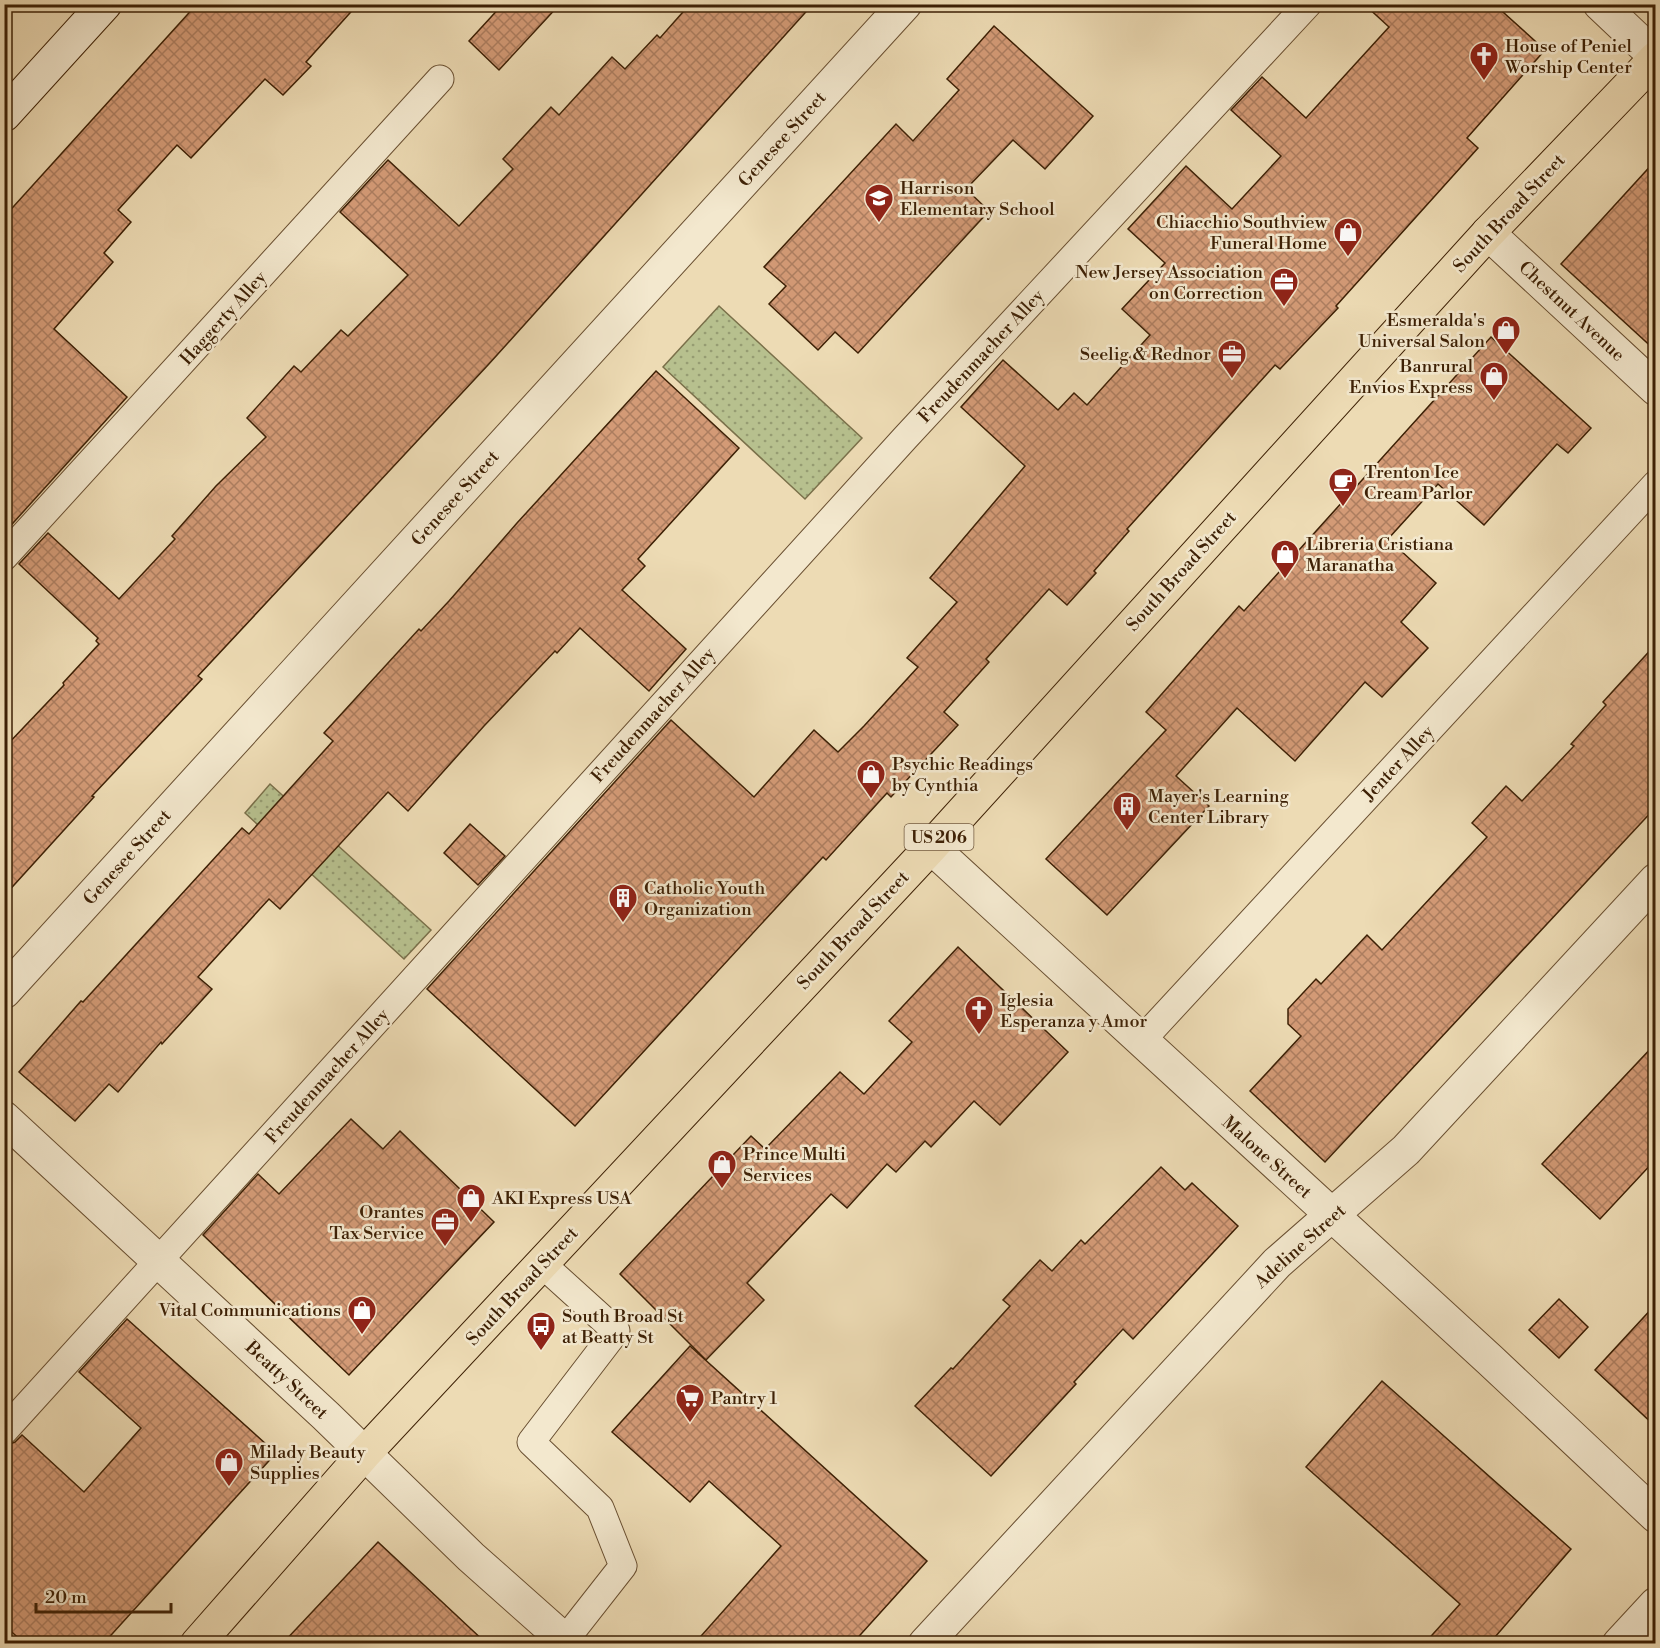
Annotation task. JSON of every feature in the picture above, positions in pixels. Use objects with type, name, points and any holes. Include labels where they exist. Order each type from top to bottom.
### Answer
[{"type":"main road","name":"South Broad Street","points":[[197,1644],[222,1630],[364,1454],[930,847],[1488,233],[1656,57]]},
{"type":"street","points":[[4,115],[105,4]]},
{"type":"street","name":"Genesee Street","points":[[4,992],[905,4]]},
{"type":"street","points":[[1600,4],[1656,57]]},
{"type":"street","name":"Chestnut Avenue","points":[[1488,233],[1656,389]]},
{"type":"street","name":"Malone Street","points":[[930,847],[1481,1352],[1656,1516]]},
{"type":"street","name":"Adeline Street","points":[[925,1644],[1277,1263],[1414,1142],[1656,880]]},
{"type":"street","name":"Beatty Street","points":[[4,1118],[402,1488],[471,1557],[567,1642]]},
{"type":"street","points":[[1619,1644],[1656,1604]]},
{"type":"lane","name":"Freudenmacher Alley","points":[[4,1431],[160,1262],[525,855],[881,465],[1308,4]]},
{"type":"lane","name":"Haggerty Alley","points":[[4,557],[440,79]]},
{"type":"lane","name":"Jenter Alley","points":[[1141,1041],[1656,484]]},
{"type":"lane","points":[[542,1264],[616,1331],[531,1442],[600,1508],[623,1566],[567,1642]]},
{"type":"green space","points":[[719,306],[862,438],[805,499],[663,367]]},
{"type":"green space","points":[[270,784],[431,930],[404,959],[245,813]]},
{"type":"building","points":[[197,4],[358,4],[306,62],[311,66],[283,95],[265,79],[191,158],[177,145],[118,210],[131,222],[104,253],[113,262],[54,329],[127,397],[4,533],[4,217]]},
{"type":"building","points":[[503,4],[560,4],[499,70],[469,41]]},
{"type":"building","points":[[690,4],[813,4],[488,365],[198,676],[202,679],[92,796],[94,797],[4,896],[4,748],[64,685],[63,683],[99,644],[96,641],[98,638],[19,564],[48,533],[119,599],[175,539],[172,536],[216,486],[266,437],[247,418],[294,366],[301,372],[341,330],[348,336],[408,275],[340,212],[388,160],[459,226],[513,169],[503,159],[551,107],[559,115],[612,57],[625,69],[657,35],[660,38]]},
{"type":"building","points":[[1364,4],[1494,4],[1545,50],[1467,138],[1478,148],[1336,306],[1338,308],[1280,369],[1275,365],[1127,529],[1129,531],[1094,571],[1096,573],[1067,605],[1049,589],[986,659],[989,662],[944,712],[958,725],[891,797],[887,793],[826,860],[823,857],[575,1126],[427,989],[671,720],[754,797],[814,730],[838,752],[864,726],[918,667],[907,658],[957,602],[930,578],[1025,466],[961,407],[1003,360],[1058,410],[1074,393],[1087,405],[1150,335],[1122,309],[1165,263],[1128,229],[1186,166],[1232,209],[1281,156],[1231,110],[1262,77],[1306,118],[1389,27]]},
{"type":"building","points":[[994,26],[1093,116],[1045,169],[1013,140],[966,189],[989,211],[858,353],[835,332],[818,350],[769,304],[786,286],[764,267],[896,124],[913,141],[959,90],[947,79]]},
{"type":"building","points":[[1656,160],[1656,351],[1561,264]]},
{"type":"building","points":[[1491,337],[1591,428],[1568,453],[1557,444],[1484,525],[1438,484],[1388,539],[1436,583],[1401,622],[1428,648],[1382,697],[1365,682],[1295,761],[1237,708],[1176,776],[1209,806],[1107,915],[1046,859],[1166,730],[1146,712],[1239,606],[1244,611]]},
{"type":"building","points":[[656,371],[739,448],[638,559],[645,566],[622,590],[686,649],[649,691],[580,628],[484,726],[408,811],[388,792],[280,909],[269,899],[198,977],[212,989],[162,1044],[161,1042],[118,1092],[109,1084],[75,1121],[19,1072],[81,1001],[83,1002],[242,828],[249,834],[333,741],[324,733],[419,629],[421,631],[449,601]]},
{"type":"building","points":[[1656,644],[1656,807],[1325,1162],[1250,1091],[1301,1036],[1288,1024],[1288,1009],[1316,979],[1321,984],[1367,935],[1382,950],[1487,837],[1472,823],[1506,786],[1522,801],[1574,746],[1571,744],[1606,705],[1603,702]]},
{"type":"building","points":[[470,824],[505,856],[478,885],[444,853]]},
{"type":"building","points":[[958,947],[1068,1052],[1000,1125],[974,1101],[931,1147],[925,1141],[896,1172],[887,1164],[847,1208],[831,1194],[747,1283],[764,1300],[706,1360],[620,1274],[751,1136],[765,1149],[840,1072],[864,1094],[912,1042],[889,1021]]},
{"type":"building","points":[[1656,1043],[1656,1159],[1600,1219],[1542,1164]]},
{"type":"building","points":[[351,1119],[383,1149],[400,1131],[494,1222],[349,1375],[203,1235],[258,1174],[279,1194]]},
{"type":"building","points":[[1161,1167],[1185,1190],[1192,1183],[1238,1226],[1133,1339],[1123,1329],[991,1476],[915,1406],[951,1368],[953,1369],[1010,1306],[1003,1300],[1040,1260],[1052,1271],[1081,1240],[1085,1244]]},
{"type":"building","points":[[1559,1299],[1588,1327],[1559,1358],[1529,1330]]},
{"type":"building","points":[[1656,1304],[1656,1427],[1595,1370]]},
{"type":"building","points":[[127,1319],[276,1453],[103,1644],[25,1644],[4,1625],[4,1446],[15,1442],[22,1435],[84,1492],[141,1428],[79,1372]]},
{"type":"building","points":[[690,1346],[927,1561],[852,1644],[694,1644],[781,1546],[709,1481],[690,1502],[612,1432]]},
{"type":"building","points":[[1382,1381],[1571,1549],[1489,1644],[1424,1644],[1460,1604],[1306,1467]]},
{"type":"building","points":[[378,1542],[487,1644],[282,1644]]},
{"type":"place","name":"House of Peniel Worship Center","points":[[1484,82]]},
{"type":"place","name":"Harrison Elementary School","points":[[879,224]]},
{"type":"place","name":"Chiacchio Southview Funeral Home","points":[[1348,258]]},
{"type":"place","name":"New Jersey Association on Correction","points":[[1284,308]]},
{"type":"place","name":"Esmeralda's Universal Salon","points":[[1506,356]]},
{"type":"place","name":"Seelig & Rednor","points":[[1232,380]]},
{"type":"place","name":"Banrural Envios Express","points":[[1494,402]]},
{"type":"place","name":"Trenton Ice Cream Parlor","points":[[1343,508]]},
{"type":"place","name":"Libreria Cristiana Maranatha","points":[[1285,580]]},
{"type":"place","name":"Psychic Readings by Cynthia","points":[[871,800]]},
{"type":"place","name":"Mayer's Learning Center Library","points":[[1127,832]]},
{"type":"place","name":"Catholic Youth Organization","points":[[623,924]]},
{"type":"place","name":"Iglesia Esperanza y Amor","points":[[979,1036]]},
{"type":"place","name":"Prince Multi Services","points":[[722,1190]]},
{"type":"place","name":"AKI Express USA","points":[[471,1224]]},
{"type":"place","name":"Orantes Tax Service","points":[[445,1248]]},
{"type":"place","name":"Vital Communications","points":[[362,1336]]},
{"type":"place","name":"South Broad St at Beatty St","points":[[541,1352]]},
{"type":"place","name":"Pantry 1","points":[[690,1424]]},
{"type":"place","name":"Milady Beauty Supplies","points":[[229,1488]]}]
